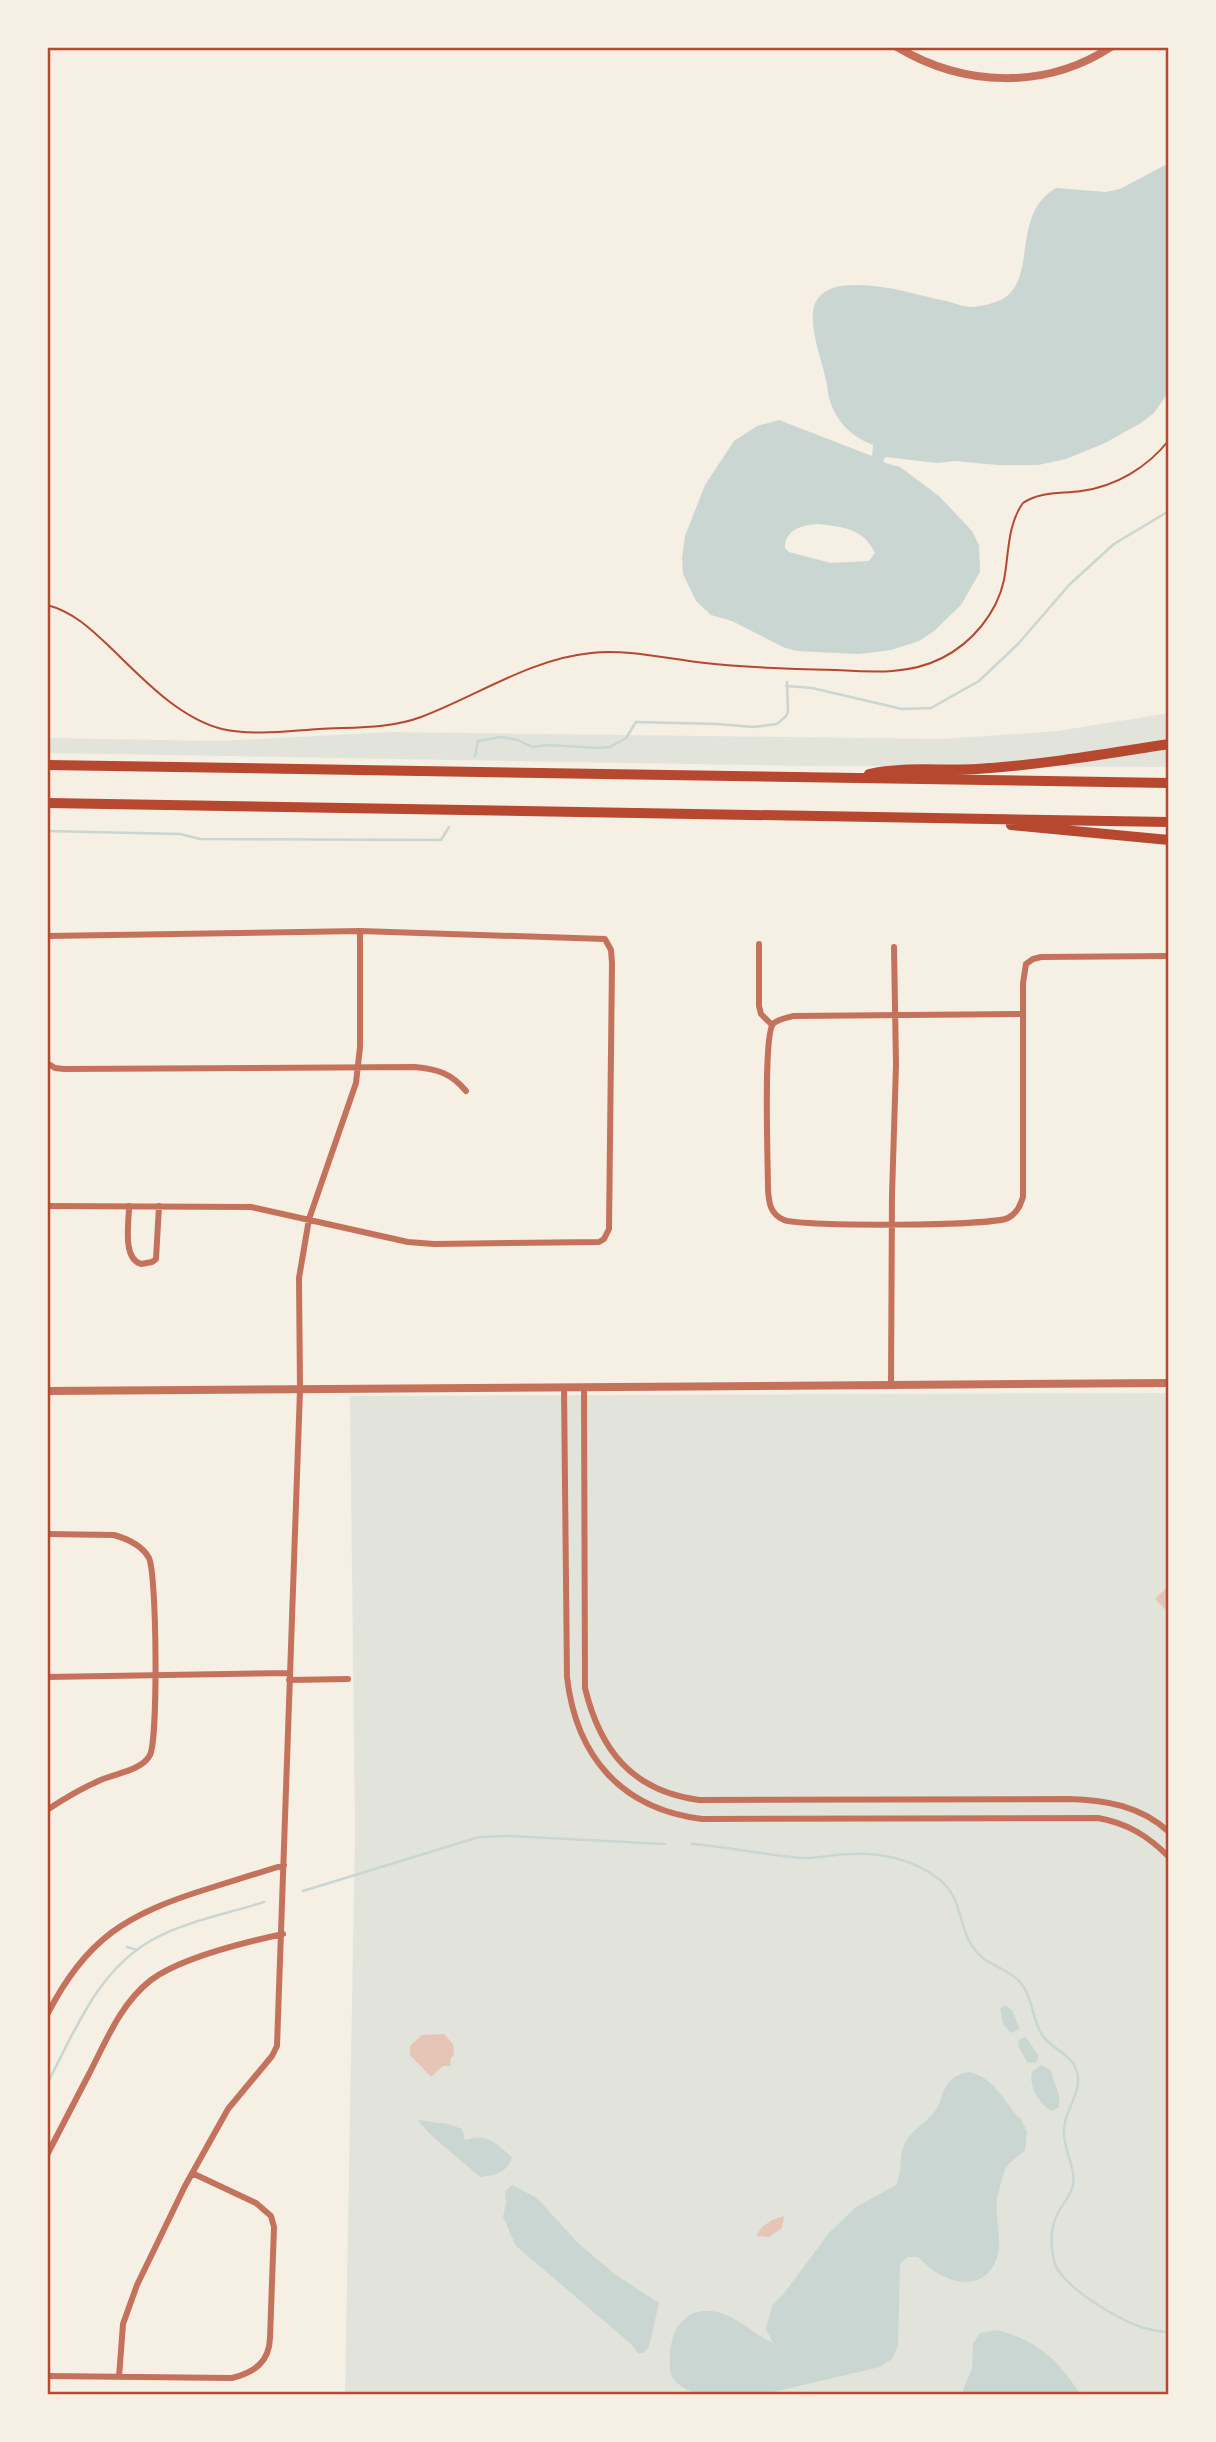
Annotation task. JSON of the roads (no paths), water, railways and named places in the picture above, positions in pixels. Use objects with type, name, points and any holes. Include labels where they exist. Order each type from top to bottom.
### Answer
[{"type":"highway","points":[[853,778],[887,770],[979,769],[1169,744]]},
{"type":"highway","points":[[47,765],[1169,783]]},
{"type":"highway","points":[[47,803],[1169,822]]},
{"type":"highway","points":[[977,819],[1027,828],[1169,840]]},
{"type":"street","points":[[897,47],[946,70],[1009,79],[1054,73],[1076,66],[1111,47]]},
{"type":"street","points":[[47,936],[360,931],[605,939],[611,950],[612,963],[609,1229],[604,1239],[589,1243],[433,1244],[408,1242],[239,1206],[47,1206]]},
{"type":"street","points":[[118,2377],[120,2339],[127,2308],[192,2173],[228,2109],[272,2056],[277,2046],[283,1934],[299,1390],[299,1278],[309,1219],[349,1108],[358,1067],[360,931]]},
{"type":"street","points":[[759,944],[761,1014],[772,1025]]},
{"type":"street","points":[[891,1386],[894,947]]},
{"type":"street","points":[[1022,1014],[793,1016],[772,1025],[769,1035],[768,1071],[768,1189],[771,1209],[776,1215],[791,1222],[892,1224],[991,1222],[1008,1218],[1016,1212],[1023,1197],[1022,1014],[1026,964],[1033,959],[1067,956],[1169,956]]},
{"type":"street","points":[[47,1063],[55,1068],[72,1069],[430,1069],[442,1071],[452,1077],[466,1091]]},
{"type":"street","points":[[129,1206],[130,1251],[133,1259],[141,1265],[156,1259],[159,1206]]},
{"type":"street","points":[[47,1391],[1169,1383]]},
{"type":"street","points":[[564,1387],[566,1677],[570,1706],[583,1741],[615,1783],[654,1807],[702,1819],[1098,1818],[1111,1820],[1139,1832],[1169,1857]]},
{"type":"street","points":[[584,1387],[585,1688],[598,1731],[614,1755],[633,1774],[645,1783],[672,1795],[699,1800],[1069,1799],[1108,1802],[1146,1815],[1169,1832]]},
{"type":"street","points":[[47,1534],[114,1535],[135,1543],[144,1550],[152,1568],[154,1675],[154,1740],[150,1756],[142,1763],[103,1779],[47,1810]]},
{"type":"street","points":[[47,1677],[154,1675],[348,1679]]},
{"type":"street","points":[[47,2015],[75,1968],[98,1943],[128,1920],[166,1902],[284,1865]]},
{"type":"street","points":[[47,2155],[111,2030],[139,1992],[152,1980],[190,1962],[283,1934]]},
{"type":"street","points":[[47,2376],[232,2378],[254,2370],[267,2355],[270,2347],[274,2227],[271,2216],[256,2203],[192,2173]]},
{"type":"waterway","points":[[786,686],[812,688],[902,709],[931,708],[979,681],[1018,644],[1070,584],[1114,544],[1169,511]]},
{"type":"waterway","points":[[475,756],[478,741],[501,737],[518,740],[532,747],[610,747],[626,738],[636,722],[753,727],[777,724],[788,712],[787,682]]},
{"type":"waterway","points":[[47,831],[180,834],[200,839],[441,840],[449,827]]},
{"type":"waterway","points":[[303,1891],[479,1837],[509,1836],[665,1844]]},
{"type":"waterway","points":[[692,1844],[802,1858],[843,1854],[896,1858],[929,1872],[948,1888],[975,1950],[984,1959],[1020,1982],[1028,1994],[1042,2035],[1069,2058],[1076,2070],[1078,2085],[1064,2126],[1073,2185],[1053,2224],[1052,2251],[1055,2264],[1082,2294],[1110,2312],[1151,2330],[1169,2333]]},
{"type":"waterway","points":[[47,2084],[89,2004],[116,1968],[133,1953],[165,1933],[264,1902]]},
{"type":"waterway","points":[[127,1947],[137,1950]]}]
